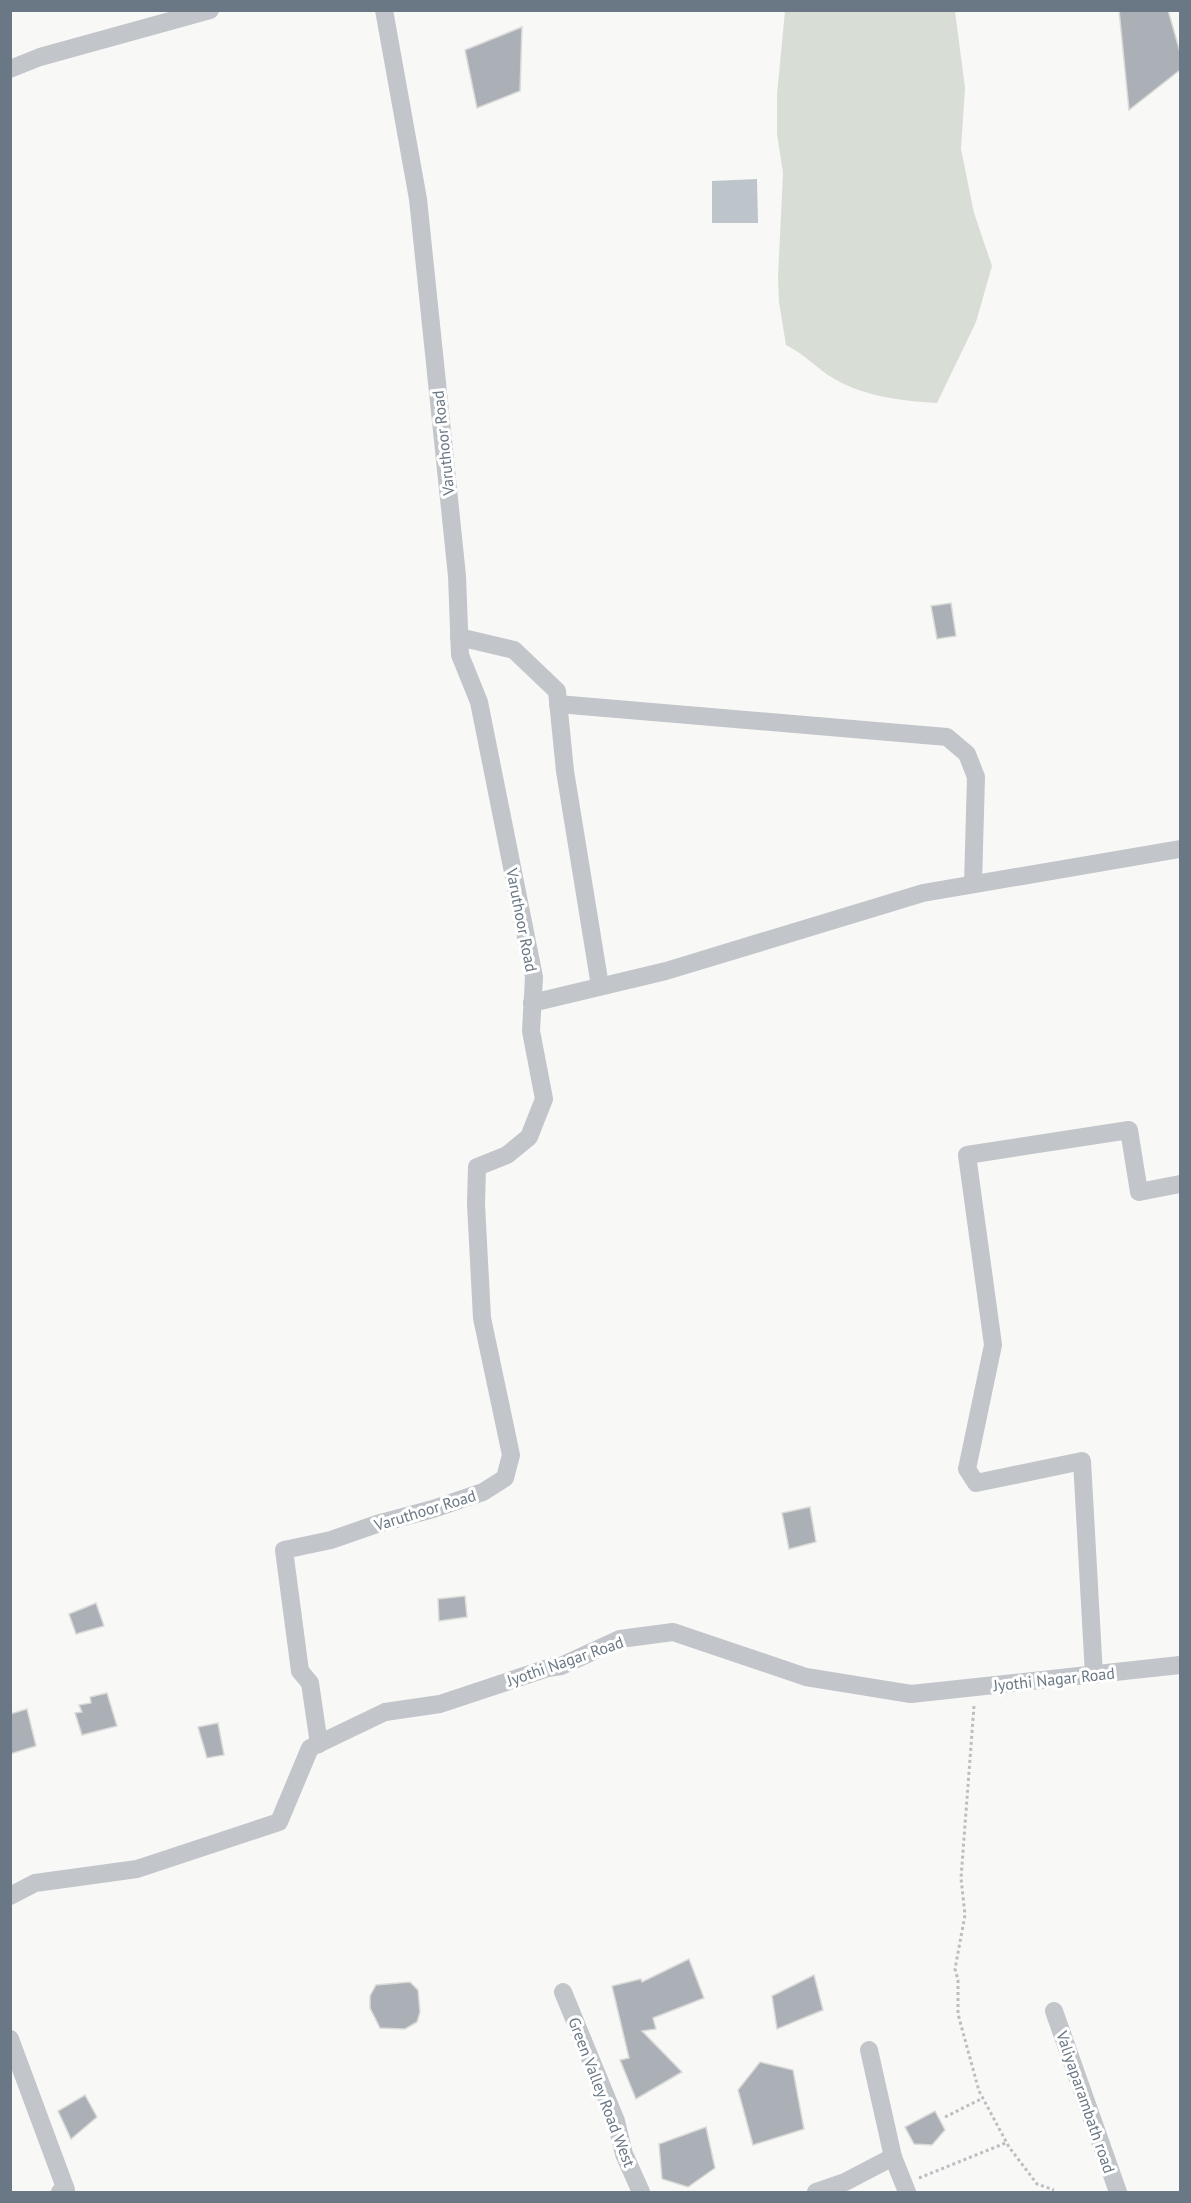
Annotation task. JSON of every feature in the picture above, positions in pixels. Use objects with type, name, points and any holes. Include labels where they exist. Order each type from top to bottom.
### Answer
[{"type":"street","points":[[10,69],[40,57],[210,10]]},
{"type":"street","name":"Varuthoor Road","points":[[319,1744],[310,1683],[300,1671],[284,1550],[331,1540],[483,1492],[505,1478],[511,1455],[482,1318],[476,1204],[477,1167],[507,1155],[530,1137],[544,1099],[531,1031],[534,977],[478,702],[460,654],[457,576],[418,199],[384,10]]},
{"type":"street","points":[[459,637],[514,650],[557,691],[565,771],[600,986]]},
{"type":"street","points":[[558,704],[946,737],[967,754],[976,777],[973,884]]},
{"type":"street","points":[[532,1004],[677,968],[923,893],[1180,849]]},
{"type":"street","points":[[1094,1675],[1082,1461],[976,1483],[967,1469],[993,1345],[967,1155],[1129,1130],[1139,1192],[1180,1184]]},
{"type":"street","name":"Jyothi Nagar Road","points":[[10,1896],[35,1883],[137,1869],[279,1822],[310,1748],[385,1712],[440,1704],[548,1668],[561,1666],[620,1639],[673,1632],[806,1677],[911,1694],[1180,1665]]},
{"type":"street","name":"Green Valley Road West","points":[[563,1992],[641,2193]]},
{"type":"street","name":"Valiyaparambath road","points":[[1054,2011],[1118,2193]]},
{"type":"street","points":[[10,2038],[66,2190],[60,2193]]},
{"type":"street","points":[[869,2050],[893,2157],[905,2188]]},
{"type":"street","points":[[816,2193],[845,2182],[893,2157]]},
{"type":"path","points":[[974,1709],[961,1878],[965,1915],[954,1969],[958,1980],[958,2014],[972,2072],[983,2098],[1016,2157],[1038,2184],[1054,2190]]},
{"type":"path","points":[[945,2117],[983,2098]]},
{"type":"path","points":[[905,2188],[1008,2142]]},
{"type":"shaded area","points":[[785,11],[955,11],[965,88],[961,149],[974,213],[992,266],[976,322],[937,403],[895,399],[853,388],[828,375],[786,345],[779,302],[783,173],[777,134],[777,95]]},
{"type":"shaded area","points":[[757,179],[758,223],[712,223],[712,181]]},
{"type":"building","points":[[1119,10],[1168,10],[1180,52],[1180,70],[1129,110]]},
{"type":"building","points":[[522,27],[520,91],[477,108],[465,50]]},
{"type":"building","points":[[951,603],[956,636],[937,639],[931,606]]},
{"type":"building","points":[[810,1507],[816,1542],[789,1549],[782,1513]]},
{"type":"building","points":[[465,1596],[467,1617],[439,1621],[438,1599]]},
{"type":"building","points":[[96,1603],[104,1626],[76,1634],[69,1614]]},
{"type":"building","points":[[107,1693],[117,1726],[82,1735],[75,1713],[82,1712],[79,1705],[91,1703],[90,1697]]},
{"type":"building","points":[[27,1709],[36,1746],[10,1754],[10,1714]]},
{"type":"building","points":[[218,1723],[224,1755],[207,1758],[198,1727]]},
{"type":"building","points":[[689,1959],[704,1998],[653,2018],[656,2029],[642,2031],[682,2072],[636,2099],[620,2060],[629,2058],[612,1986],[641,1979],[642,1982]]},
{"type":"building","points":[[814,1975],[823,2010],[777,2029],[772,1996]]},
{"type":"building","points":[[410,1982],[418,1990],[420,2012],[417,2022],[405,2029],[380,2028],[370,2008],[370,1996],[376,1985]]},
{"type":"building","points":[[760,2062],[793,2070],[804,2129],[753,2145],[738,2090]]},
{"type":"building","points":[[85,2095],[97,2117],[71,2139],[58,2111]]},
{"type":"building","points":[[935,2111],[945,2130],[932,2145],[914,2144],[905,2127]]},
{"type":"building","points":[[706,2127],[715,2168],[688,2187],[662,2179],[659,2144]]}]
